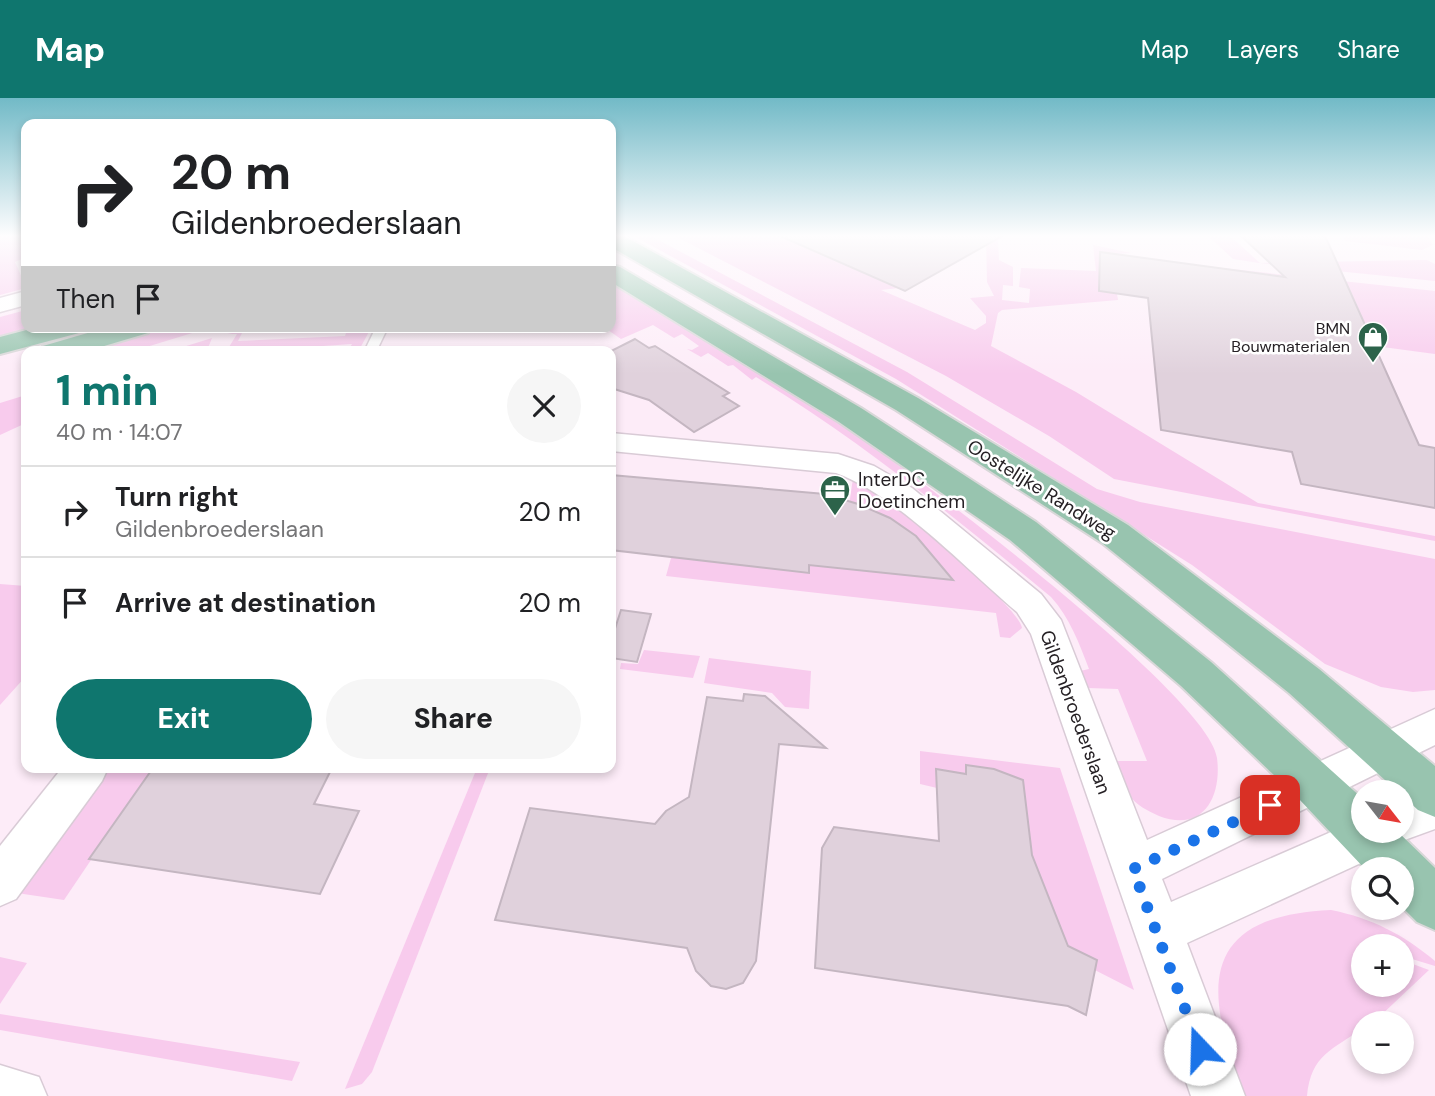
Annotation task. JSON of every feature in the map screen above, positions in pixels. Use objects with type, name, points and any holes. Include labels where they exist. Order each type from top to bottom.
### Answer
[{"type":"main road","points":[[627,282],[850,415],[1023,531],[1196,674],[1315,784],[1391,846],[1435,904]]},
{"type":"main road","name":"Oostelijke Randweg","points":[[689,282],[907,404],[1115,534],[1304,681],[1435,795]]},
{"type":"main road","points":[[0,346],[47,333]]},
{"type":"main road","points":[[73,346],[118,333]]},
{"type":"main road","points":[[0,367],[21,361]]},
{"type":"street","points":[[0,304],[21,299]]},
{"type":"street","name":"Gildenbroederslaan","points":[[616,442],[838,464],[884,481],[1029,603],[1048,630],[1218,1096]]},
{"type":"street","points":[[1133,869],[1435,726]]},
{"type":"street","points":[[0,883],[83,773]]},
{"type":"street","points":[[1157,932],[1391,846],[1435,808]]},
{"type":"street","points":[[0,1092],[20,1096]]},
{"type":"shaded area","points":[[0,282],[21,282],[21,333],[616,333],[616,282],[1435,282],[1435,1096],[0,1096]]},
{"type":"shaded area","points":[[0,282],[21,282],[21,289],[0,295]]},
{"type":"shaded area","points":[[717,282],[737,282],[907,372],[1097,489],[1140,502],[1435,559],[1435,690],[1413,692],[1381,687],[1325,664],[1192,565],[896,379]]},
{"type":"shaded area","points":[[763,282],[890,282],[899,288],[881,290],[975,330],[986,323],[986,316],[970,298],[994,296],[987,282],[1013,282],[1013,286],[1003,285],[1002,300],[1029,303],[1030,289],[1019,287],[1020,282],[1101,282],[1099,291],[1117,294],[1118,300],[1002,310],[998,313],[991,346],[1076,392],[1258,503],[1435,536],[1435,541],[1114,479],[1049,436],[946,376]]},
{"type":"shaded area","points":[[1260,282],[1348,282],[1435,291],[1435,354],[1375,346],[1352,294]]},
{"type":"shaded area","points":[[616,286],[845,427],[989,534],[1113,637],[1165,686],[1202,728],[1217,758],[1218,772],[1212,798],[1206,808],[1187,820],[1174,820],[1159,816],[1135,802],[1124,787],[1114,761],[1147,761],[1118,689],[1088,688],[1080,671],[1089,669],[1069,622],[1058,605],[944,510],[796,402],[756,377],[752,380],[733,365],[728,366],[708,353],[701,357],[687,349],[692,350],[699,346],[682,334],[674,338],[653,325],[621,339],[612,333],[616,333]]},
{"type":"shaded area","points":[[21,311],[22,333],[0,339],[0,317]]},
{"type":"shaded area","points":[[141,333],[192,333],[150,346],[98,346]]},
{"type":"shaded area","points":[[242,333],[238,341],[345,336],[346,333],[368,333],[361,346],[230,346],[237,334],[227,334]]},
{"type":"shaded area","points":[[212,338],[209,346],[186,346]]},
{"type":"shaded area","points":[[21,397],[21,425],[0,435],[0,403]]},
{"type":"shaded area","points":[[853,478],[874,489],[957,558],[1002,600],[1022,628],[1010,638],[1000,637],[996,613],[666,576],[671,558],[848,513]]},
{"type":"shaded area","points":[[0,584],[21,586],[21,682],[0,705]]},
{"type":"shaded area","points":[[644,650],[700,656],[693,678],[620,669],[621,663],[638,664]]},
{"type":"shaded area","points":[[709,658],[811,671],[809,709],[785,707],[772,693],[704,683]]},
{"type":"shaded area","points":[[920,751],[1060,768],[1134,990],[1036,940],[937,788],[920,784]]},
{"type":"shaded area","points":[[99,773],[150,773],[64,900],[10,892]]},
{"type":"shaded area","points":[[475,773],[488,773],[372,1072],[362,1084],[345,1089]]},
{"type":"shaded area","points":[[1331,910],[1351,916],[1351,920],[1365,920],[1397,934],[1351,934],[1351,997],[1400,997],[1386,1011],[1351,1011],[1351,1036],[1319,1062],[1309,1082],[1307,1096],[1245,1096],[1222,1024],[1218,993],[1222,967],[1233,944],[1254,927],[1287,915]]},
{"type":"shaded area","points":[[1414,945],[1435,961],[1435,966],[1414,960]]},
{"type":"shaded area","points":[[0,957],[27,963],[0,1004]]},
{"type":"shaded area","points":[[1414,964],[1429,970],[1414,984]]},
{"type":"shaded area","points":[[0,1014],[300,1062],[292,1081],[0,1030]]},
{"type":"building","points":[[884,282],[922,282],[905,291]]},
{"type":"building","points":[[1099,282],[1346,282],[1419,445],[1435,448],[1435,508],[1301,484],[1292,452],[1161,430],[1148,298],[1099,291]]},
{"type":"building","points":[[635,339],[649,348],[655,346],[729,393],[723,396],[739,406],[694,432],[649,400],[616,390],[616,348]]},
{"type":"building","points":[[616,475],[825,494],[858,504],[890,518],[916,536],[953,580],[809,565],[809,573],[616,551]]},
{"type":"building","points":[[621,610],[651,614],[637,662],[616,659],[616,626]]},
{"type":"building","points":[[744,694],[765,696],[826,748],[779,744],[756,961],[743,983],[726,989],[711,986],[696,971],[687,948],[495,920],[530,808],[655,824],[666,811],[689,797],[707,697],[743,701]]},
{"type":"building","points":[[966,765],[994,769],[1023,780],[1032,855],[1068,946],[1097,960],[1086,1015],[1068,1006],[815,968],[822,848],[834,827],[939,841],[936,769],[966,774]]},
{"type":"building","points":[[149,773],[330,773],[314,804],[359,811],[320,894],[89,859]]},
{"type":"place","name":"BMN Bouwmaterialen","points":[[1373,364]]},
{"type":"place","name":"InterDC Doetinchem","points":[[835,517]]},
{"type":"route","points":[[1200,1049],[1133,869],[1270,805]]}]
